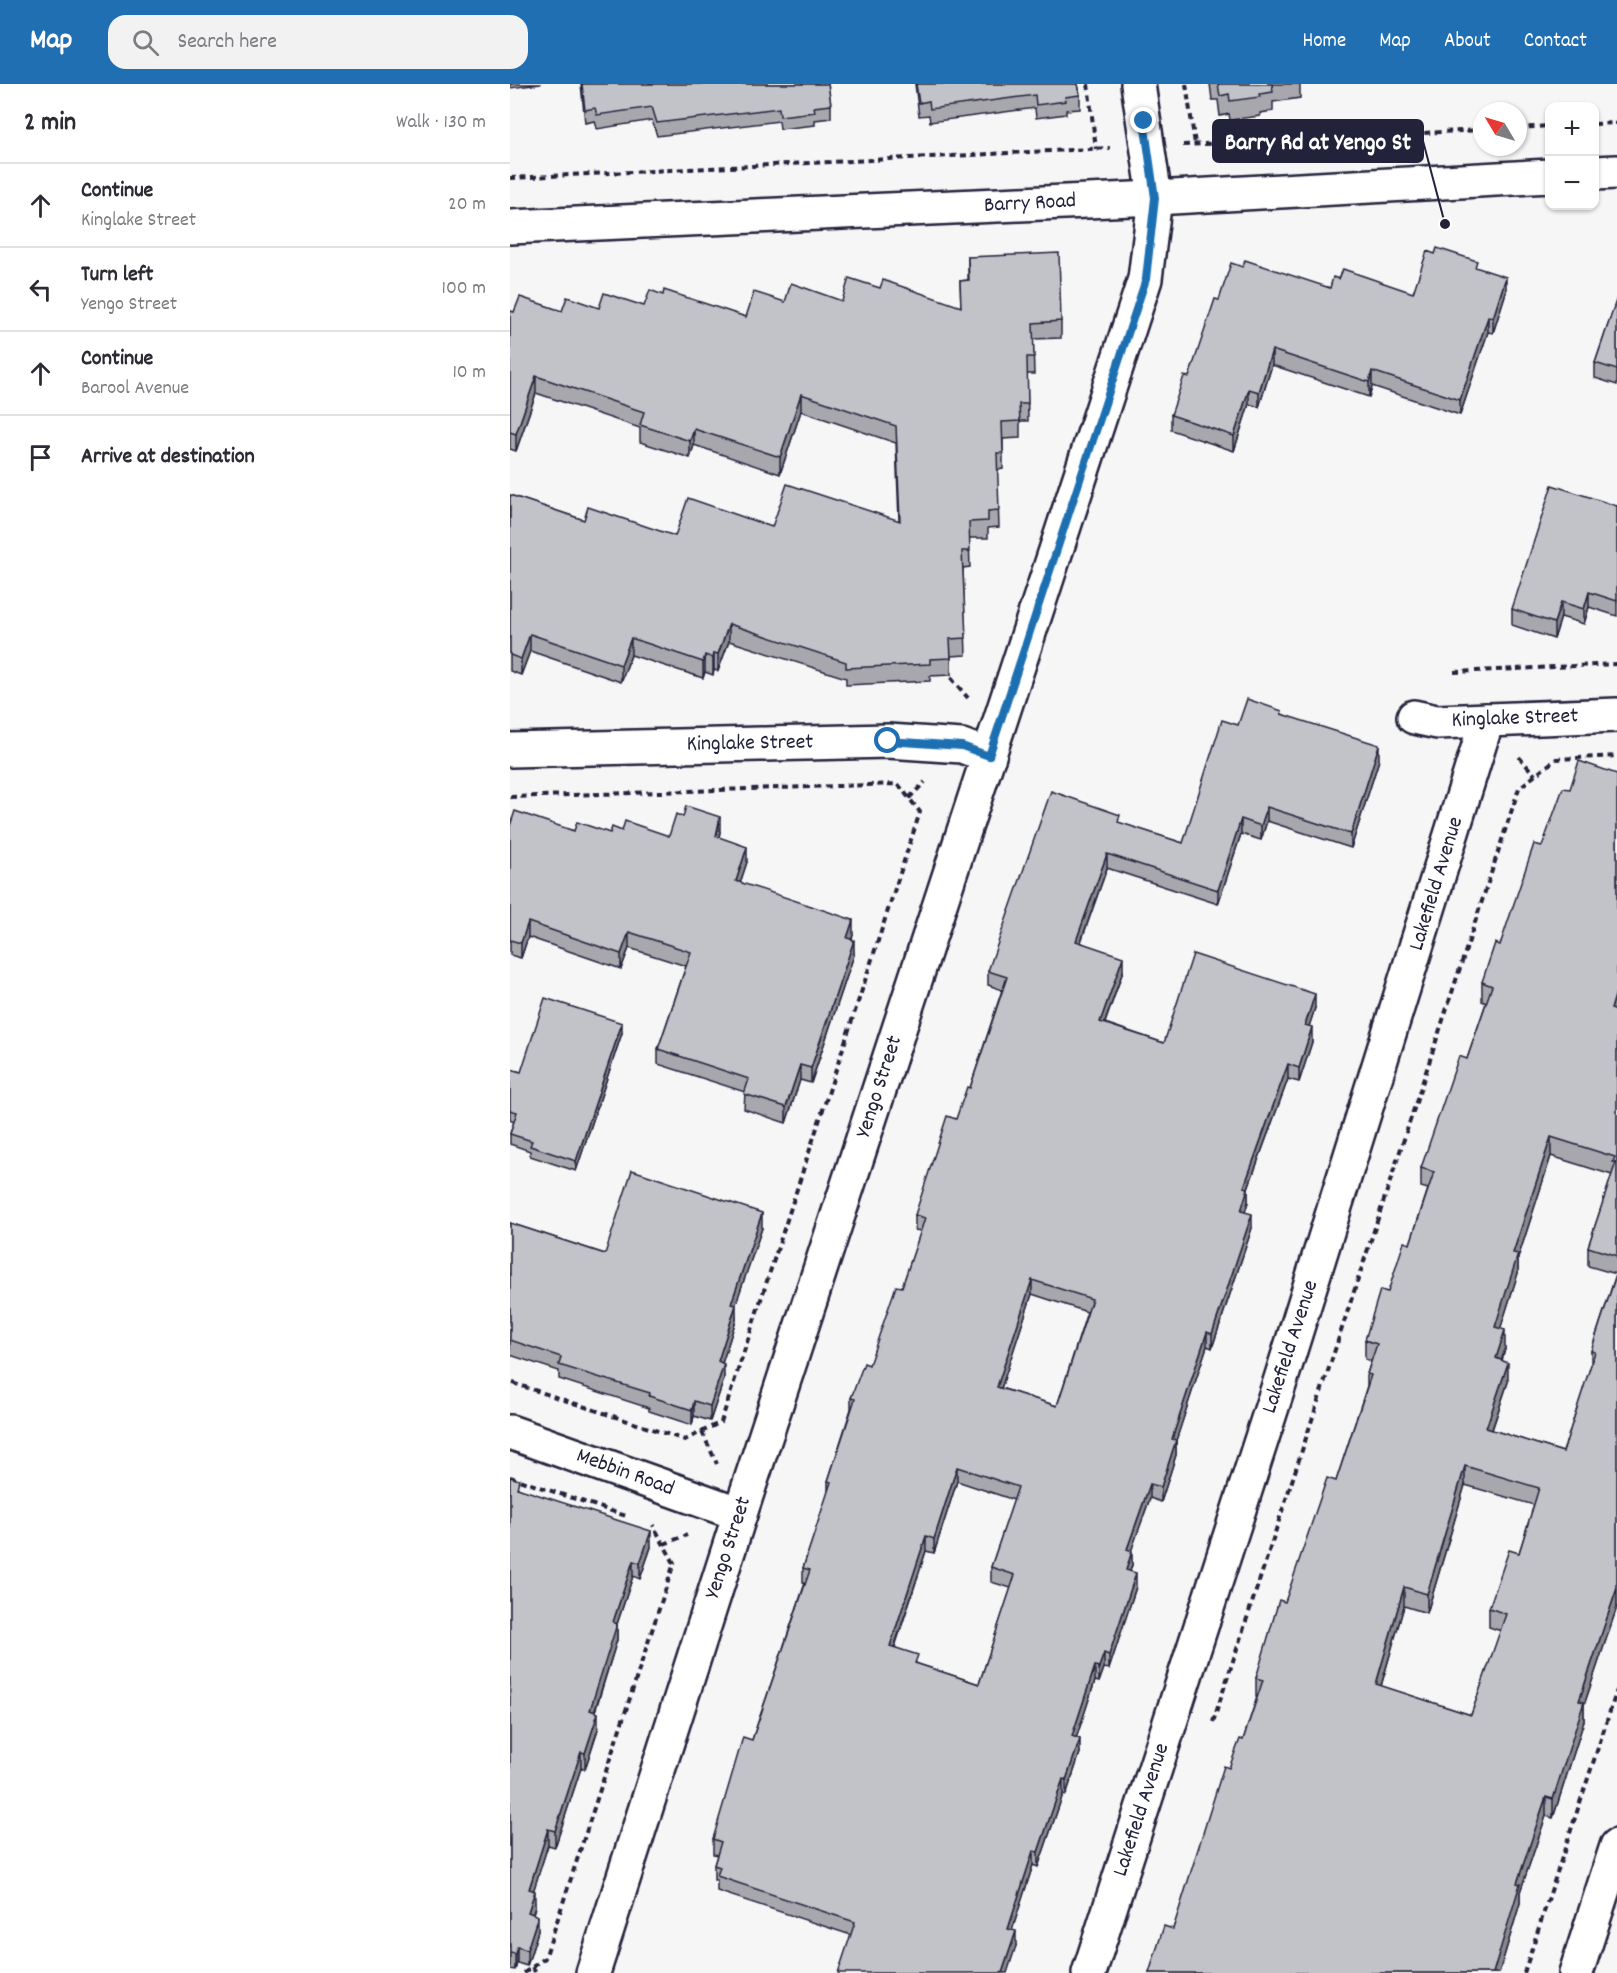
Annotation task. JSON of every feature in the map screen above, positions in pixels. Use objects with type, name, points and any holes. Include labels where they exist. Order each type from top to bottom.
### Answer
[{"type":"street","name":"Yengo Street","points":[[593,1973],[740,1514],[1146,279],[1155,198],[1138,84]]},
{"type":"street","points":[[1599,173],[1617,172]]},
{"type":"street","name":"Barry Road","points":[[510,227],[1155,198],[1545,176]]},
{"type":"street","name":"Kinglake Street","points":[[1414,717],[1437,722],[1617,715]]},
{"type":"street","name":"Lakefield Avenue","points":[[1089,1973],[1281,1379],[1487,720]]},
{"type":"street","name":"Kinglake Street","points":[[510,750],[888,741],[962,746],[989,756]]},
{"type":"street","name":"Mebbin Road","points":[[510,1432],[740,1514]]},
{"type":"street","points":[[1576,1973],[1617,1846]]},
{"type":"path","points":[[1088,84],[1096,149]]},
{"type":"path","points":[[1186,84],[1195,144]]},
{"type":"path","points":[[1599,124],[1617,123]]},
{"type":"path","points":[[1527,127],[1545,126]]},
{"type":"path","points":[[510,178],[1473,130]]},
{"type":"path","points":[[1454,672],[1617,664]]},
{"type":"path","points":[[1209,1734],[1519,788],[1556,759],[1617,756]]},
{"type":"path","points":[[510,797],[898,784],[920,812],[721,1422],[686,1440],[510,1382]]},
{"type":"path","points":[[510,1477],[633,1519]]},
{"type":"path","points":[[524,1973],[545,1958],[674,1563],[656,1526],[644,1522]]},
{"type":"path","points":[[1524,1973],[1617,1690]]},
{"type":"path","points":[[532,1967],[536,1973]]},
{"type":"building","points":[[582,84],[828,84],[831,105],[814,107],[815,112],[780,116],[779,108],[657,123],[652,107],[597,115],[595,108],[585,110]]},
{"type":"building","points":[[916,84],[1078,84],[1080,95],[1065,97],[1066,101],[1036,105],[1035,95],[930,109],[929,101],[919,103]]},
{"type":"building","points":[[1218,84],[1272,84],[1273,92],[1259,94],[1260,97],[1230,101],[1229,94],[1220,96]]},
{"type":"building","points":[[1437,248],[1477,261],[1475,267],[1506,277],[1493,318],[1488,317],[1460,400],[1372,371],[1369,382],[1272,350],[1259,392],[1249,389],[1234,436],[1171,415],[1184,376],[1189,377],[1215,299],[1219,300],[1231,263],[1243,267],[1245,260],[1330,288],[1333,277],[1339,279],[1343,269],[1413,293],[1427,251],[1435,254]]},
{"type":"building","points":[[1059,253],[1061,321],[1033,323],[1034,357],[1027,357],[1028,404],[1019,404],[1020,421],[1002,422],[1003,453],[997,453],[999,510],[988,511],[988,521],[969,522],[970,551],[962,551],[966,638],[950,639],[951,658],[930,659],[930,664],[846,668],[846,662],[729,624],[718,654],[714,653],[713,658],[705,655],[703,662],[631,638],[621,665],[530,634],[521,659],[510,655],[510,495],[584,520],[588,507],[675,536],[688,498],[772,527],[787,484],[900,521],[896,426],[801,394],[780,457],[694,429],[690,441],[640,425],[644,412],[536,376],[516,434],[510,432],[510,311],[514,312],[520,297],[562,311],[567,297],[599,308],[604,293],[644,306],[650,290],[663,295],[664,290],[746,317],[754,292],[785,302],[791,283],[842,301],[849,278],[880,288],[883,280],[961,307],[960,281],[969,280],[968,257]]},
{"type":"building","points":[[1617,298],[1617,370],[1595,363]]},
{"type":"building","points":[[1552,485],[1617,506],[1617,601],[1589,592],[1584,609],[1561,602],[1554,623],[1512,609]]},
{"type":"building","points":[[1247,699],[1282,711],[1281,714],[1379,745],[1351,834],[1267,807],[1261,826],[1241,819],[1218,890],[1107,854],[1076,941],[1123,957],[1100,1022],[1164,1043],[1193,954],[1315,994],[1305,1025],[1312,1027],[1299,1068],[1288,1064],[1244,1187],[1248,1188],[1241,1211],[1252,1214],[1212,1334],[1207,1332],[1172,1439],[1176,1440],[1161,1487],[1150,1484],[1127,1549],[1132,1551],[1126,1570],[1136,1573],[1109,1655],[1104,1653],[1099,1667],[1095,1666],[1072,1736],[1080,1739],[1066,1780],[1063,1779],[1038,1852],[1033,1851],[1008,1929],[1016,1931],[1002,1973],[838,1973],[855,1922],[717,1876],[720,1867],[714,1865],[721,1842],[713,1839],[743,1737],[752,1740],[810,1570],[803,1568],[855,1399],[851,1398],[864,1363],[869,1365],[896,1286],[902,1287],[925,1218],[915,1215],[947,1116],[956,1119],[967,1087],[970,1088],[1007,977],[988,971],[1051,791],[1120,815],[1118,822],[1183,843],[1222,720],[1238,725]],"holes":[[[1032,1280],[1092,1299],[1057,1406],[997,1387]],[[957,1467],[1018,1487],[991,1567],[1015,1575],[979,1684],[915,1663],[918,1655],[890,1646],[926,1536],[934,1539]]]},
{"type":"building","points":[[1579,761],[1617,774],[1617,989],[1611,1009],[1617,1011],[1617,1256],[1588,1247],[1616,1162],[1613,1162],[1615,1157],[1551,1137],[1513,1253],[1518,1254],[1495,1327],[1505,1330],[1496,1358],[1508,1363],[1486,1428],[1563,1452],[1595,1352],[1591,1351],[1617,1272],[1617,1588],[1579,1701],[1584,1702],[1553,1799],[1546,1797],[1517,1883],[1520,1884],[1493,1973],[1149,1973],[1164,1926],[1173,1929],[1224,1766],[1229,1768],[1240,1739],[1243,1740],[1263,1680],[1256,1678],[1279,1600],[1285,1602],[1327,1478],[1336,1481],[1371,1375],[1367,1374],[1377,1344],[1365,1340],[1380,1290],[1388,1292],[1404,1242],[1410,1244],[1434,1172],[1421,1168],[1459,1056],[1467,1059],[1492,986],[1482,982],[1495,943],[1500,945],[1534,844],[1542,846],[1563,788],[1570,789]],"holes":[[[1465,1466],[1539,1488],[1519,1553],[1509,1550],[1489,1608],[1506,1614],[1471,1715],[1376,1684],[1404,1587],[1427,1594]]]},
{"type":"building","points":[[686,806],[720,817],[716,836],[747,847],[736,881],[853,920],[847,938],[854,940],[811,1068],[800,1065],[786,1107],[744,1094],[749,1079],[658,1049],[691,952],[629,932],[621,954],[528,922],[521,943],[510,940],[510,826],[515,811],[574,831],[577,822],[610,833],[612,827],[622,831],[625,821],[669,836],[676,814],[683,817]]},
{"type":"building","points":[[545,998],[622,1023],[576,1161],[530,1146],[532,1141],[510,1134],[517,1112],[510,1110],[510,1069],[521,1072]]},
{"type":"building","points":[[632,1170],[762,1213],[731,1304],[736,1305],[718,1361],[724,1364],[710,1406],[694,1401],[692,1410],[649,1396],[650,1393],[559,1365],[561,1357],[510,1340],[510,1223],[605,1254]]},
{"type":"building","points":[[510,1477],[519,1480],[517,1488],[651,1531],[640,1563],[633,1561],[613,1622],[617,1624],[590,1710],[598,1713],[585,1753],[581,1752],[555,1831],[548,1829],[529,1889],[535,1891],[528,1912],[538,1916],[527,1950],[517,1947],[515,1954],[510,1953]]},
{"type":"place","name":"Barry Rd at Yengo St","points":[[1445,224]]},
{"type":"route","points":[[888,741],[930,742],[962,746],[989,756],[1146,279],[1155,198],[1144,121]]}]
